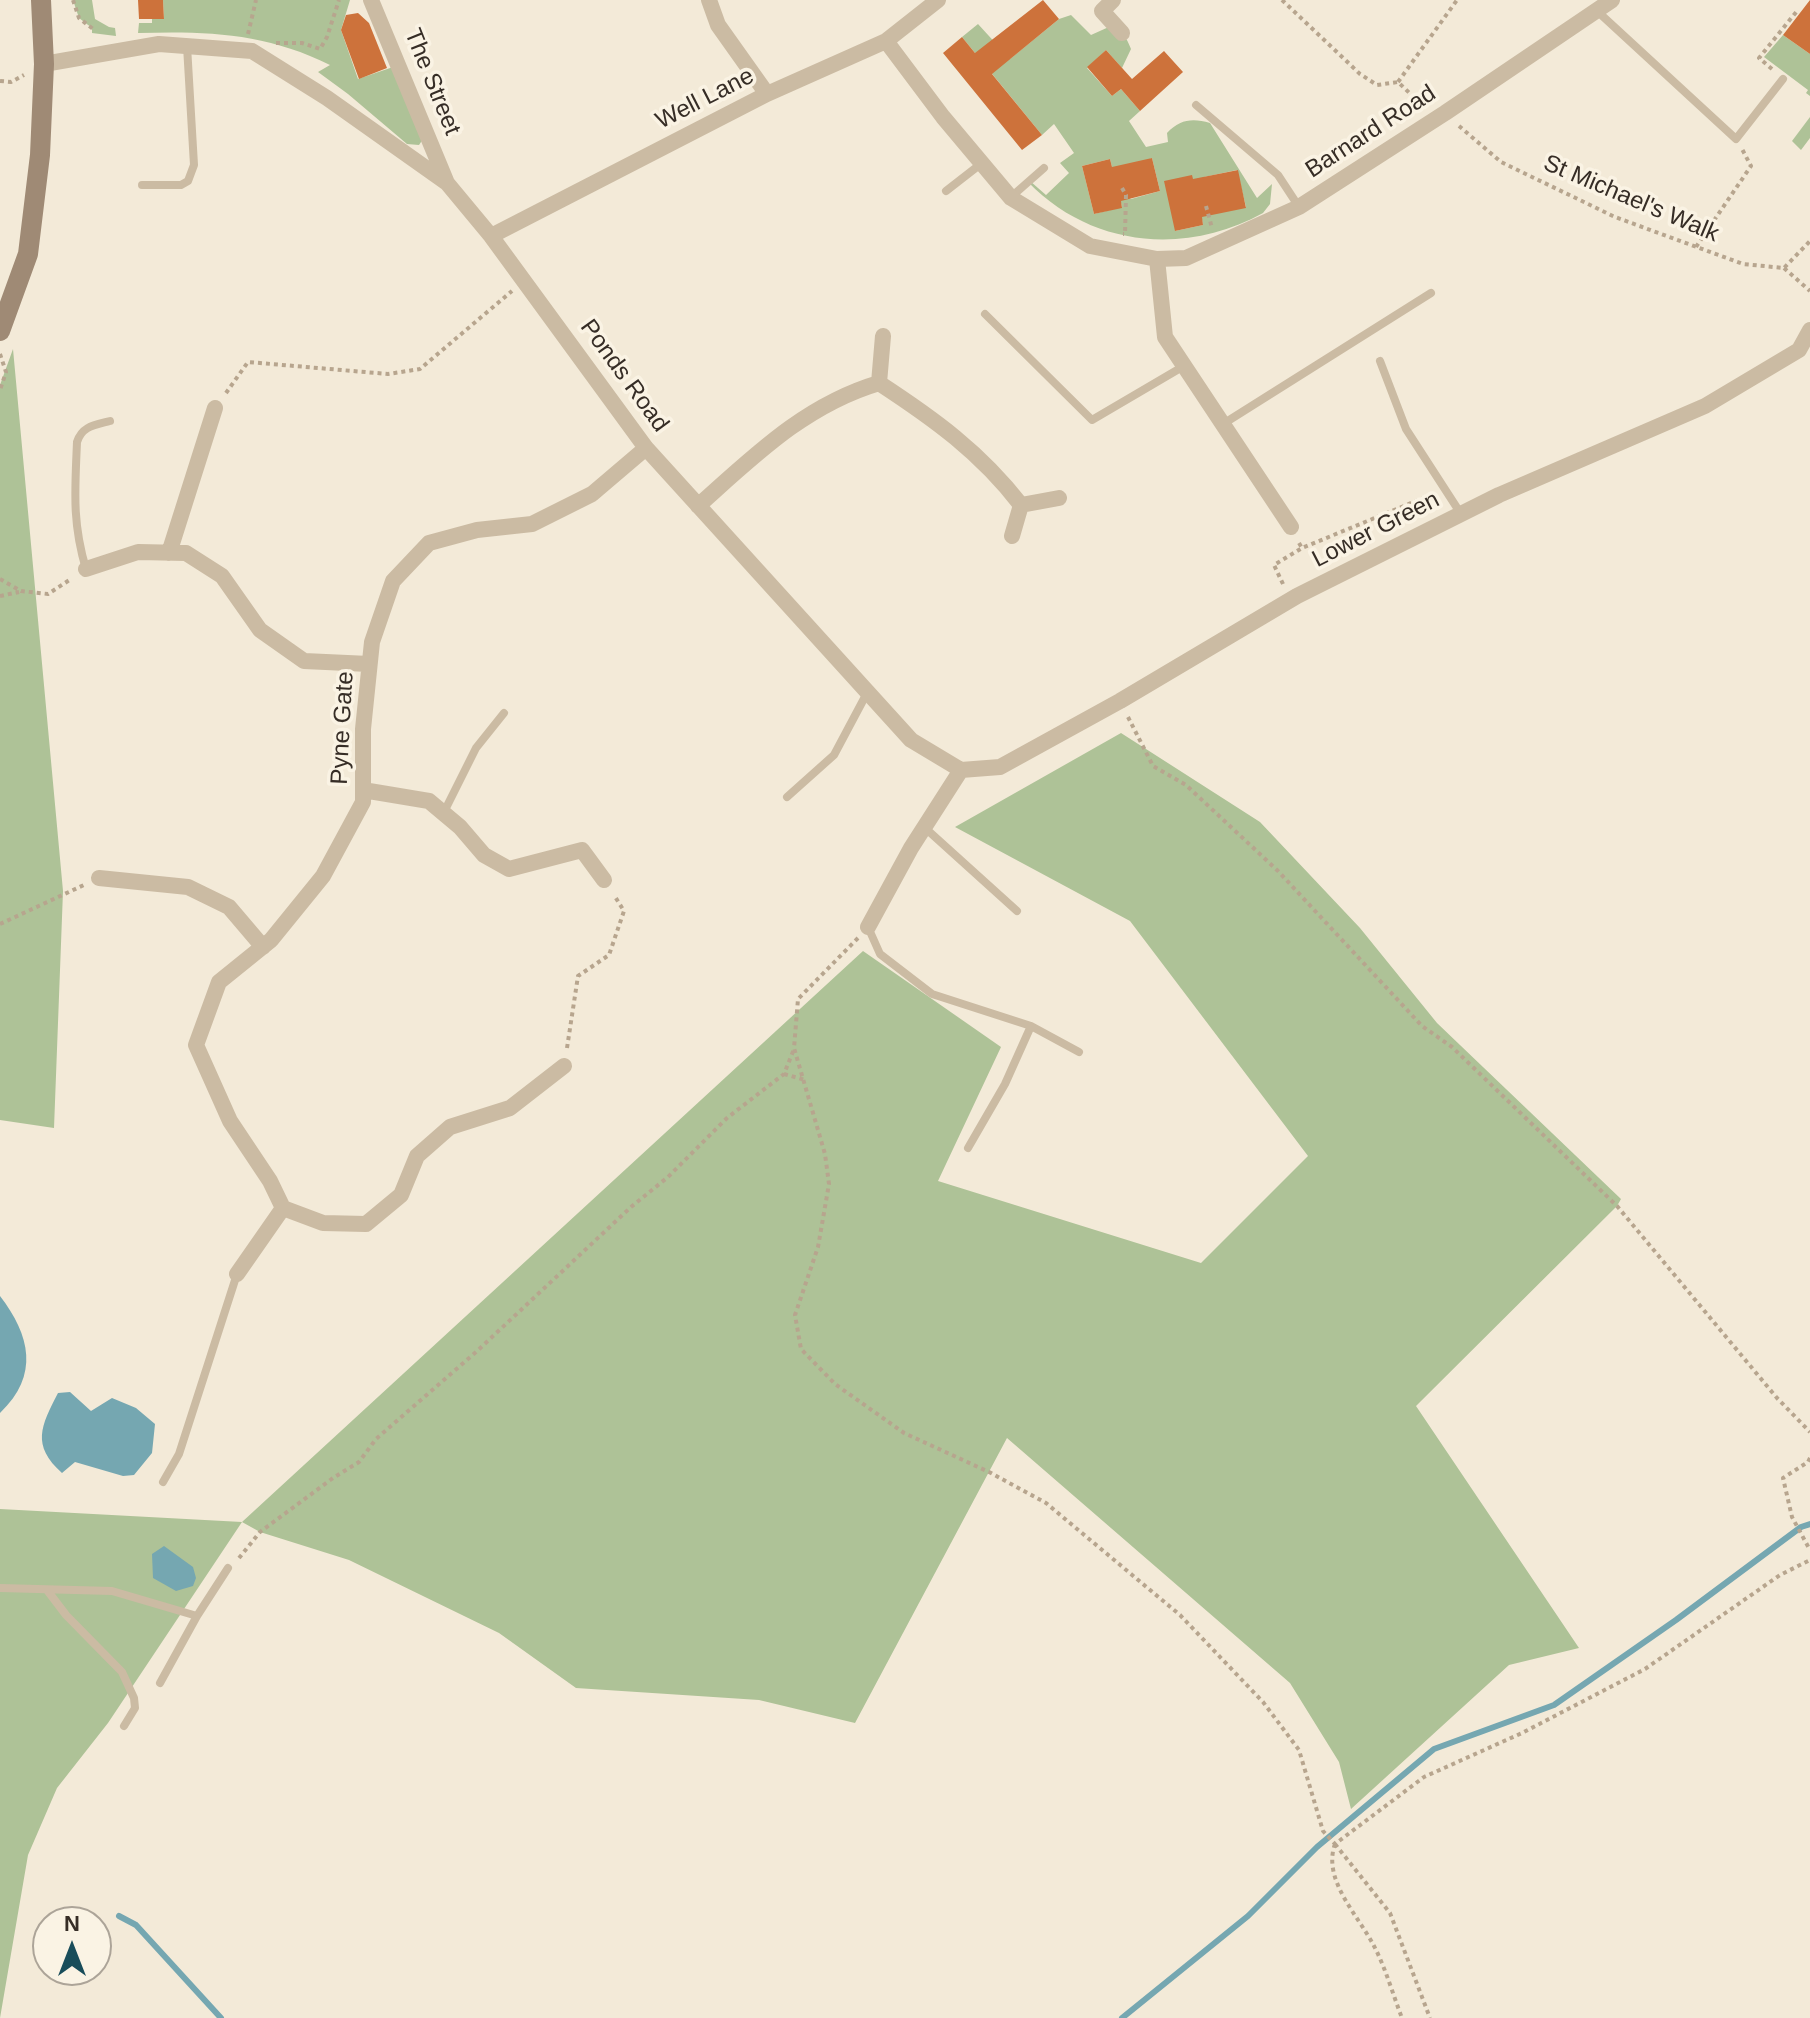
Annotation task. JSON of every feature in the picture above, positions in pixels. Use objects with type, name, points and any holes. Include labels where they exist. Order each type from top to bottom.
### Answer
[{"type":"main road","points":[[0,331],[28,254],[40,155],[44,64],[41,0]]},
{"type":"street","name":"The Street","points":[[371,0],[447,183]]},
{"type":"street","points":[[709,0],[718,25],[767,94]]},
{"type":"street","name":"Well Lane","points":[[491,236],[767,94],[886,41],[938,0]]},
{"type":"street","points":[[1113,0],[1102,11],[1122,33]]},
{"type":"street","name":"Barnard Road","points":[[886,41],[943,117],[1011,198],[1090,246],[1157,259],[1186,258],[1299,207],[1441,116],[1612,0]]},
{"type":"street","name":"Ponds Road","points":[[44,64],[159,44],[252,51],[327,98],[447,183],[491,236],[646,448],[911,740],[961,770]]},
{"type":"street","points":[[1157,259],[1165,337],[1291,527]]},
{"type":"street","name":"Lower Green","points":[[961,770],[1000,767],[1292,600],[1461,514],[1705,406],[1799,350],[1810,330]]},
{"type":"street","points":[[879,383],[883,336]]},
{"type":"street","points":[[698,506],[775,437],[845,393],[879,383],[938,422],[999,477],[1021,505]]},
{"type":"street","points":[[169,553],[215,408]]},
{"type":"street","name":"Pyne Gate","points":[[283,1208],[270,1181],[230,1121],[196,1045],[219,982],[263,947],[323,876],[363,802],[363,729],[369,664],[372,642],[393,581],[429,543],[477,530],[532,524],[592,494],[646,448]]},
{"type":"street","points":[[1021,505],[1059,498]]},
{"type":"street","points":[[1012,536],[1021,505]]},
{"type":"street","points":[[86,569],[138,552],[186,553],[222,576],[260,630],[304,661],[369,664]]},
{"type":"street","points":[[868,927],[924,827],[961,770]]},
{"type":"street","points":[[363,790],[429,801],[460,827],[484,855],[509,869],[582,850],[604,880]]},
{"type":"street","points":[[99,878],[188,887],[229,907],[263,947]]},
{"type":"street","points":[[237,1274],[283,1208],[323,1223],[366,1224],[401,1195],[417,1156],[450,1127],[510,1108],[564,1066]]},
{"type":"lane","points":[[1596,10],[1736,139],[1783,79]]},
{"type":"lane","points":[[142,185],[181,185],[192,173],[187,46]]},
{"type":"lane","points":[[1196,105],[1278,175],[1299,207]]},
{"type":"lane","points":[[946,191],[982,163]]},
{"type":"lane","points":[[1011,198],[1044,168]]},
{"type":"lane","points":[[1223,424],[1431,293]]},
{"type":"lane","points":[[985,314],[1092,420],[1184,365]]},
{"type":"lane","points":[[1380,361],[1406,429],[1461,514]]},
{"type":"lane","points":[[86,569],[76,532],[74,507],[77,442],[86,428],[110,421]]},
{"type":"lane","points":[[787,797],[834,755],[867,692]]},
{"type":"lane","points":[[443,813],[476,748],[504,713]]},
{"type":"lane","points":[[924,827],[1017,911]]},
{"type":"lane","points":[[868,927],[880,954],[932,994],[1031,1026],[1079,1052]]},
{"type":"lane","points":[[968,1148],[1005,1084],[1031,1026]]},
{"type":"lane","points":[[163,1482],[179,1454],[237,1274]]},
{"type":"lane","points":[[160,1683],[228,1568]]},
{"type":"lane","points":[[0,1588],[112,1591],[197,1616]]},
{"type":"lane","points":[[47,1590],[66,1615],[122,1672],[134,1698],[135,1708],[124,1726]]},
{"type":"path","points":[[73,0],[79,18],[93,29]]},
{"type":"path","points":[[270,43],[302,43],[320,49],[339,0]]},
{"type":"path","points":[[1282,0],[1360,74],[1377,85],[1398,82],[1457,0]]},
{"type":"path","points":[[1767,65],[1759,58],[1797,11]]},
{"type":"path","name":"St Michael's Walk","points":[[1398,82],[1501,162],[1615,217],[1743,264],[1784,268]]},
{"type":"path","points":[[1696,247],[1751,166]]},
{"type":"path","points":[[1122,188],[1126,195],[1125,234]]},
{"type":"path","points":[[1206,206],[1213,232]]},
{"type":"path","points":[[1111,231],[1137,237]]},
{"type":"path","points":[[1810,241],[1784,268],[1810,291]]},
{"type":"path","points":[[215,408],[248,362],[388,374],[420,369],[524,281]]},
{"type":"path","points":[[0,354],[6,372],[0,390]]},
{"type":"path","points":[[1292,600],[1274,565],[1302,548],[1445,489]]},
{"type":"path","points":[[1291,527],[1302,548]]},
{"type":"path","points":[[0,596],[21,591],[48,594],[86,569]]},
{"type":"path","points":[[0,579],[21,591]]},
{"type":"path","points":[[1120,701],[1153,766],[1186,785],[1278,871],[1422,1026],[1452,1047],[1617,1206],[1777,1398],[1810,1432]]},
{"type":"path","points":[[0,924],[99,878]]},
{"type":"path","points":[[564,1066],[578,976],[609,955],[624,911],[604,880]]},
{"type":"path","points":[[228,1568],[260,1532],[359,1462],[376,1439],[668,1177],[727,1118],[784,1074],[794,1048],[798,999],[868,927]]},
{"type":"path","points":[[794,1048],[825,1154],[829,1184],[818,1247],[795,1315],[801,1349],[835,1384],[904,1433],[989,1472],[1046,1503],[1180,1615],[1263,1702],[1299,1750],[1323,1831],[1390,1913],[1430,2018]]},
{"type":"path","points":[[784,1074],[805,1080]]},
{"type":"path","points":[[1810,1458],[1783,1478],[1792,1517],[1810,1550]]},
{"type":"path","points":[[1402,2018],[1375,1948],[1331,1869],[1334,1843],[1424,1777],[1522,1733],[1645,1669],[1780,1575],[1810,1560]]},
{"type":"green space","points":[[73,0],[92,0],[95,19],[115,28],[116,36],[92,33],[92,28],[79,18]]},
{"type":"green space","points":[[163,0],[350,0],[341,30],[358,79],[396,66],[423,139],[419,145],[407,144],[318,72],[330,65],[306,54],[236,36],[138,33],[139,23],[164,19]]},
{"type":"green space","points":[[1071,15],[1091,35],[1111,26],[1121,32],[1131,49],[1122,68],[1106,50],[1087,68],[1112,96],[1121,89],[1140,111],[1129,121],[1146,147],[1168,142],[1167,133],[1182,122],[1198,120],[1210,123],[1257,198],[1272,184],[1270,204],[1263,213],[1233,227],[1202,235],[1171,239],[1140,238],[1109,232],[1080,220],[1053,204],[1028,182],[1046,195],[1069,173],[1060,163],[1074,153],[1054,124],[1042,135],[962,37],[978,24],[1010,59],[1059,19]],"holes":[[[1152,158],[1160,191],[1131,199],[1118,189],[1122,207],[1094,214],[1082,166],[1110,159],[1114,175]],[[1237,170],[1246,207],[1200,208],[1203,225],[1175,231],[1204,177]]]},
{"type":"green space","points":[[1783,35],[1810,54],[1810,96],[1806,93],[1808,90],[1764,57]]},
{"type":"green space","points":[[1810,117],[1810,138],[1801,150],[1792,141]]},
{"type":"green space","points":[[13,349],[63,891],[54,1128],[0,1120],[0,385]]},
{"type":"green space","points":[[1121,733],[1260,822],[1360,928],[1437,1023],[1621,1199],[1416,1406],[1579,1648],[1509,1665],[1351,1809],[1339,1762],[1290,1683],[1007,1438],[855,1723],[759,1700],[576,1688],[499,1633],[349,1560],[260,1532],[242,1522],[863,951],[1001,1047],[938,1181],[1201,1263],[1308,1156],[1130,921],[955,827]]},
{"type":"green space","points":[[0,1509],[242,1522],[108,1723],[57,1788],[28,1855],[0,2018]]},
{"type":"water","points":[[0,1296],[18,1325],[26,1355],[21,1384],[0,1413]]},
{"type":"water","points":[[70,1392],[91,1411],[112,1398],[136,1408],[155,1424],[152,1453],[134,1475],[123,1476],[75,1462],[62,1473],[52,1463],[43,1444],[44,1425],[58,1393]]},
{"type":"water","points":[[164,1546],[193,1567],[196,1578],[193,1586],[176,1591],[153,1578],[152,1554]]},
{"type":"building","points":[[138,0],[163,0],[164,19],[139,19]]},
{"type":"building","points":[[1043,0],[1059,19],[992,74],[1042,135],[1022,150],[943,53],[962,37],[975,53]]},
{"type":"building","points":[[1810,0],[1810,54],[1783,35]]},
{"type":"building","points":[[358,13],[369,23],[387,68],[359,79],[341,30],[346,15]]},
{"type":"building","points":[[1106,50],[1132,79],[1164,51],[1183,72],[1140,111],[1121,89],[1112,96],[1087,67]]},
{"type":"building","points":[[1152,158],[1160,191],[1121,201],[1122,208],[1094,214],[1082,166],[1110,159],[1112,167]]},
{"type":"building","points":[[1238,170],[1246,208],[1202,217],[1203,225],[1175,231],[1164,181]]},
{"type":"waterway","points":[[1122,2018],[1248,1916],[1317,1847],[1434,1749],[1554,1705],[1801,1527],[1810,1524]]},
{"type":"waterway","points":[[119,1916],[136,1925],[221,2018]]}]
